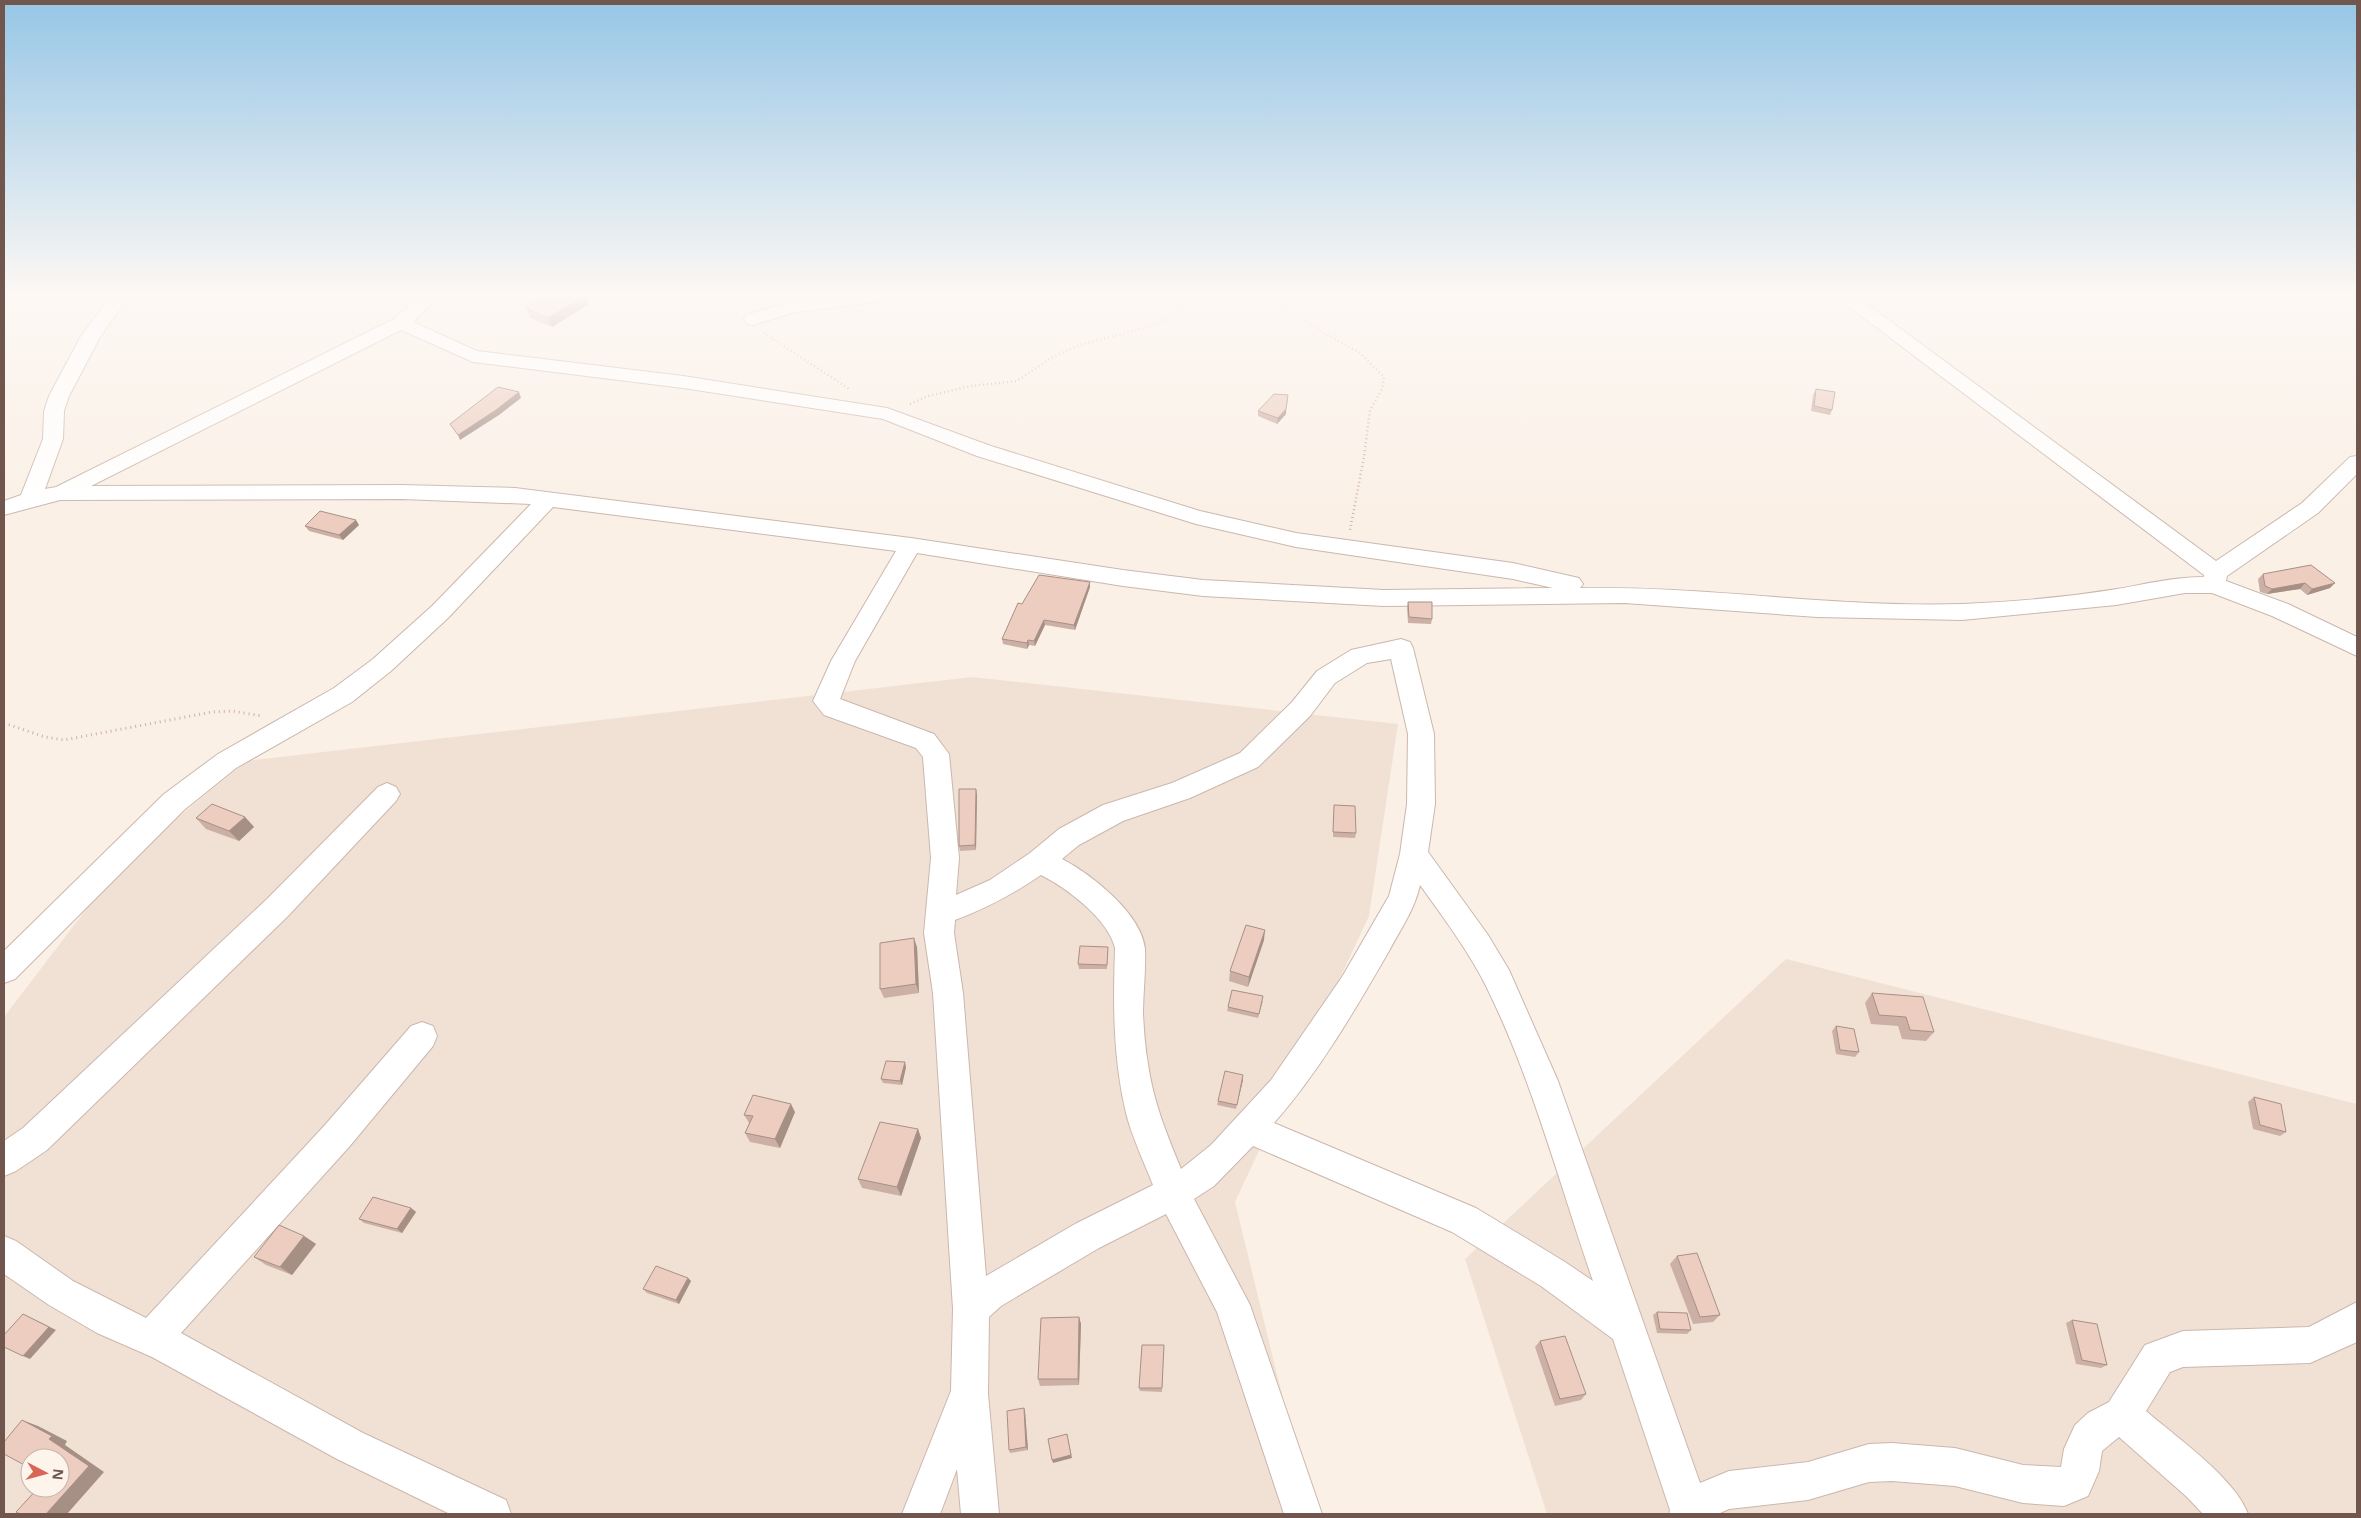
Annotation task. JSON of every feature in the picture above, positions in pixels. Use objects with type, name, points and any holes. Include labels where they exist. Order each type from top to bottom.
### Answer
[{"type":"street","points":[[30,500],[54,439],[54,411],[59,396],[74,367]]},
{"type":"street","points":[[4,508],[60,493],[314,367]]},
{"type":"street","points":[[561,367],[683,382],[887,414],[984,451],[1196,517],[1296,540],[1512,571],[1626,595]]},
{"type":"street","points":[[1937,367],[2216,578],[2357,647]]},
{"type":"street","points":[[60,493],[402,492],[550,498],[911,546],[1203,588],[1384,598],[1626,595],[1817,609],[1962,612],[2030,607],[2116,597],[2216,578],[2310,508],[2357,462]]},
{"type":"street","points":[[4,970],[174,802],[227,762],[343,696],[382,665],[440,612],[550,498]]},
{"type":"street","points":[[911,546],[843,661],[826,701],[833,708],[925,741],[936,754],[945,858],[939,913],[939,933],[948,993],[971,1309],[969,1394],[980,1514]]},
{"type":"street","points":[[939,913],[993,892],[1040,861],[1069,837],[1113,813],[1181,792],[1249,760],[1301,709],[1326,677],[1360,656],[1401,648],[1418,714],[1421,743],[1421,804],[1414,854],[1403,898],[1353,986],[1282,1090],[1223,1156],[1202,1175],[1173,1193],[1087,1236],[989,1294],[971,1309]]},
{"type":"street","points":[[4,1160],[35,1139],[235,948],[351,833],[387,794]]},
{"type":"street","points":[[1414,854],[1478,944],[1501,986],[1542,1081],[1666,1436],[1690,1514],[1705,1500],[1729,1490],[1808,1481],[1876,1463],[1892,1462],[1955,1467],[2023,1484],[2064,1487],[2074,1482],[2080,1472],[2083,1449],[2088,1438],[2101,1426],[2122,1415],[2158,1358],[2183,1348],[2310,1345],[2342,1332],[2357,1320]]},
{"type":"street","points":[[1040,861],[1063,873],[1110,911],[1128,937],[1130,948],[1128,1014],[1132,1065],[1144,1115],[1173,1193],[1232,1305],[1303,1514]]},
{"type":"street","points":[[152,1338],[337,1136],[422,1036]]},
{"type":"street","points":[[1249,1128],[1322,1162],[1464,1220],[1553,1274],[1628,1328]]},
{"type":"street","points":[[4,1253],[61,1293],[110,1320],[152,1338],[350,1446],[492,1514]]},
{"type":"street","points":[[921,1514],[946,1446],[969,1394]]},
{"type":"street","points":[[2122,1415],[2201,1483],[2229,1514]]},
{"type":"path","points":[[816,367],[887,414],[928,396],[971,386],[1017,381],[1038,367]]},
{"type":"path","points":[[1346,547],[1364,457],[1370,410],[1382,389],[1384,377],[1376,367]]},
{"type":"path","points":[[4,722],[45,736],[64,740],[212,712],[232,711],[250,713],[294,724]]},
{"type":"shaded area","points":[[972,677],[1398,724],[1369,916],[1235,1202],[1311,1514],[4,1514],[4,1017],[104,886],[142,847],[246,761]]},
{"type":"shaded area","points":[[1786,959],[2357,1104],[2357,1514],[1547,1514],[1465,1259]]},
{"type":"building","points":[[498,387],[519,392],[458,435],[450,424]]},
{"type":"building","points":[[1816,389],[1835,392],[1832,410],[1814,406]]},
{"type":"building","points":[[1274,394],[1288,395],[1286,409],[1278,418],[1258,411]]},
{"type":"building","points":[[320,511],[356,520],[339,535],[305,526]]},
{"type":"building","points":[[2311,565],[2335,583],[2312,589],[2305,583],[2272,589],[2265,586],[2263,574]]},
{"type":"building","points":[[1039,575],[1090,582],[1074,625],[1044,620],[1034,641],[1028,640],[1027,643],[1002,639],[1018,603],[1022,604]]},
{"type":"building","points":[[1408,602],[1432,602],[1432,619],[1409,617]]},
{"type":"building","points":[[959,789],[976,789],[975,845],[959,846]]},
{"type":"building","points":[[212,804],[245,817],[229,831],[196,818]]},
{"type":"building","points":[[1334,805],[1355,806],[1356,833],[1333,832]]},
{"type":"building","points":[[1246,925],[1265,930],[1249,977],[1230,971]]},
{"type":"building","points":[[914,938],[916,984],[880,989],[880,943]]},
{"type":"building","points":[[1080,946],[1108,947],[1107,965],[1078,964]]},
{"type":"building","points":[[1232,990],[1263,996],[1259,1014],[1228,1007]]},
{"type":"building","points":[[1872,993],[1923,997],[1934,1032],[1910,1030],[1906,1017],[1879,1015]]},
{"type":"building","points":[[1836,1026],[1854,1029],[1859,1052],[1840,1050]]},
{"type":"building","points":[[886,1061],[905,1062],[900,1081],[881,1079]]},
{"type":"building","points":[[1225,1071],[1243,1075],[1237,1105],[1218,1101]]},
{"type":"building","points":[[753,1095],[791,1104],[775,1139],[745,1133],[753,1116],[744,1115]]},
{"type":"building","points":[[2254,1097],[2281,1104],[2286,1132],[2260,1125]]},
{"type":"building","points":[[880,1122],[918,1129],[897,1187],[858,1179]]},
{"type":"building","points":[[373,1197],[411,1208],[397,1229],[359,1219]]},
{"type":"building","points":[[279,1225],[304,1236],[280,1267],[254,1257]]},
{"type":"building","points":[[1697,1253],[1720,1315],[1700,1317],[1677,1256]]},
{"type":"building","points":[[656,1266],[688,1278],[676,1300],[643,1289]]},
{"type":"building","points":[[1657,1312],[1687,1313],[1691,1330],[1660,1329]]},
{"type":"building","points":[[23,1314],[49,1327],[23,1356],[4,1347],[4,1335]]},
{"type":"building","points":[[1079,1317],[1078,1379],[1038,1379],[1041,1318]]},
{"type":"building","points":[[2072,1320],[2097,1324],[2107,1365],[2082,1360]]},
{"type":"building","points":[[1565,1336],[1586,1394],[1560,1399],[1540,1341]]},
{"type":"building","points":[[1142,1345],[1164,1345],[1162,1388],[1139,1388]]},
{"type":"building","points":[[1024,1408],[1026,1447],[1009,1450],[1007,1411]]},
{"type":"building","points":[[22,1420],[52,1436],[49,1439],[62,1448],[20,1448],[20,1463],[4,1454],[4,1442]]},
{"type":"building","points":[[1067,1434],[1071,1455],[1052,1460],[1048,1439]]},
{"type":"building","points":[[70,1453],[89,1466],[70,1487]]},
{"type":"building","points":[[29,1498],[60,1498],[46,1514],[20,1514],[16,1512]]}]
